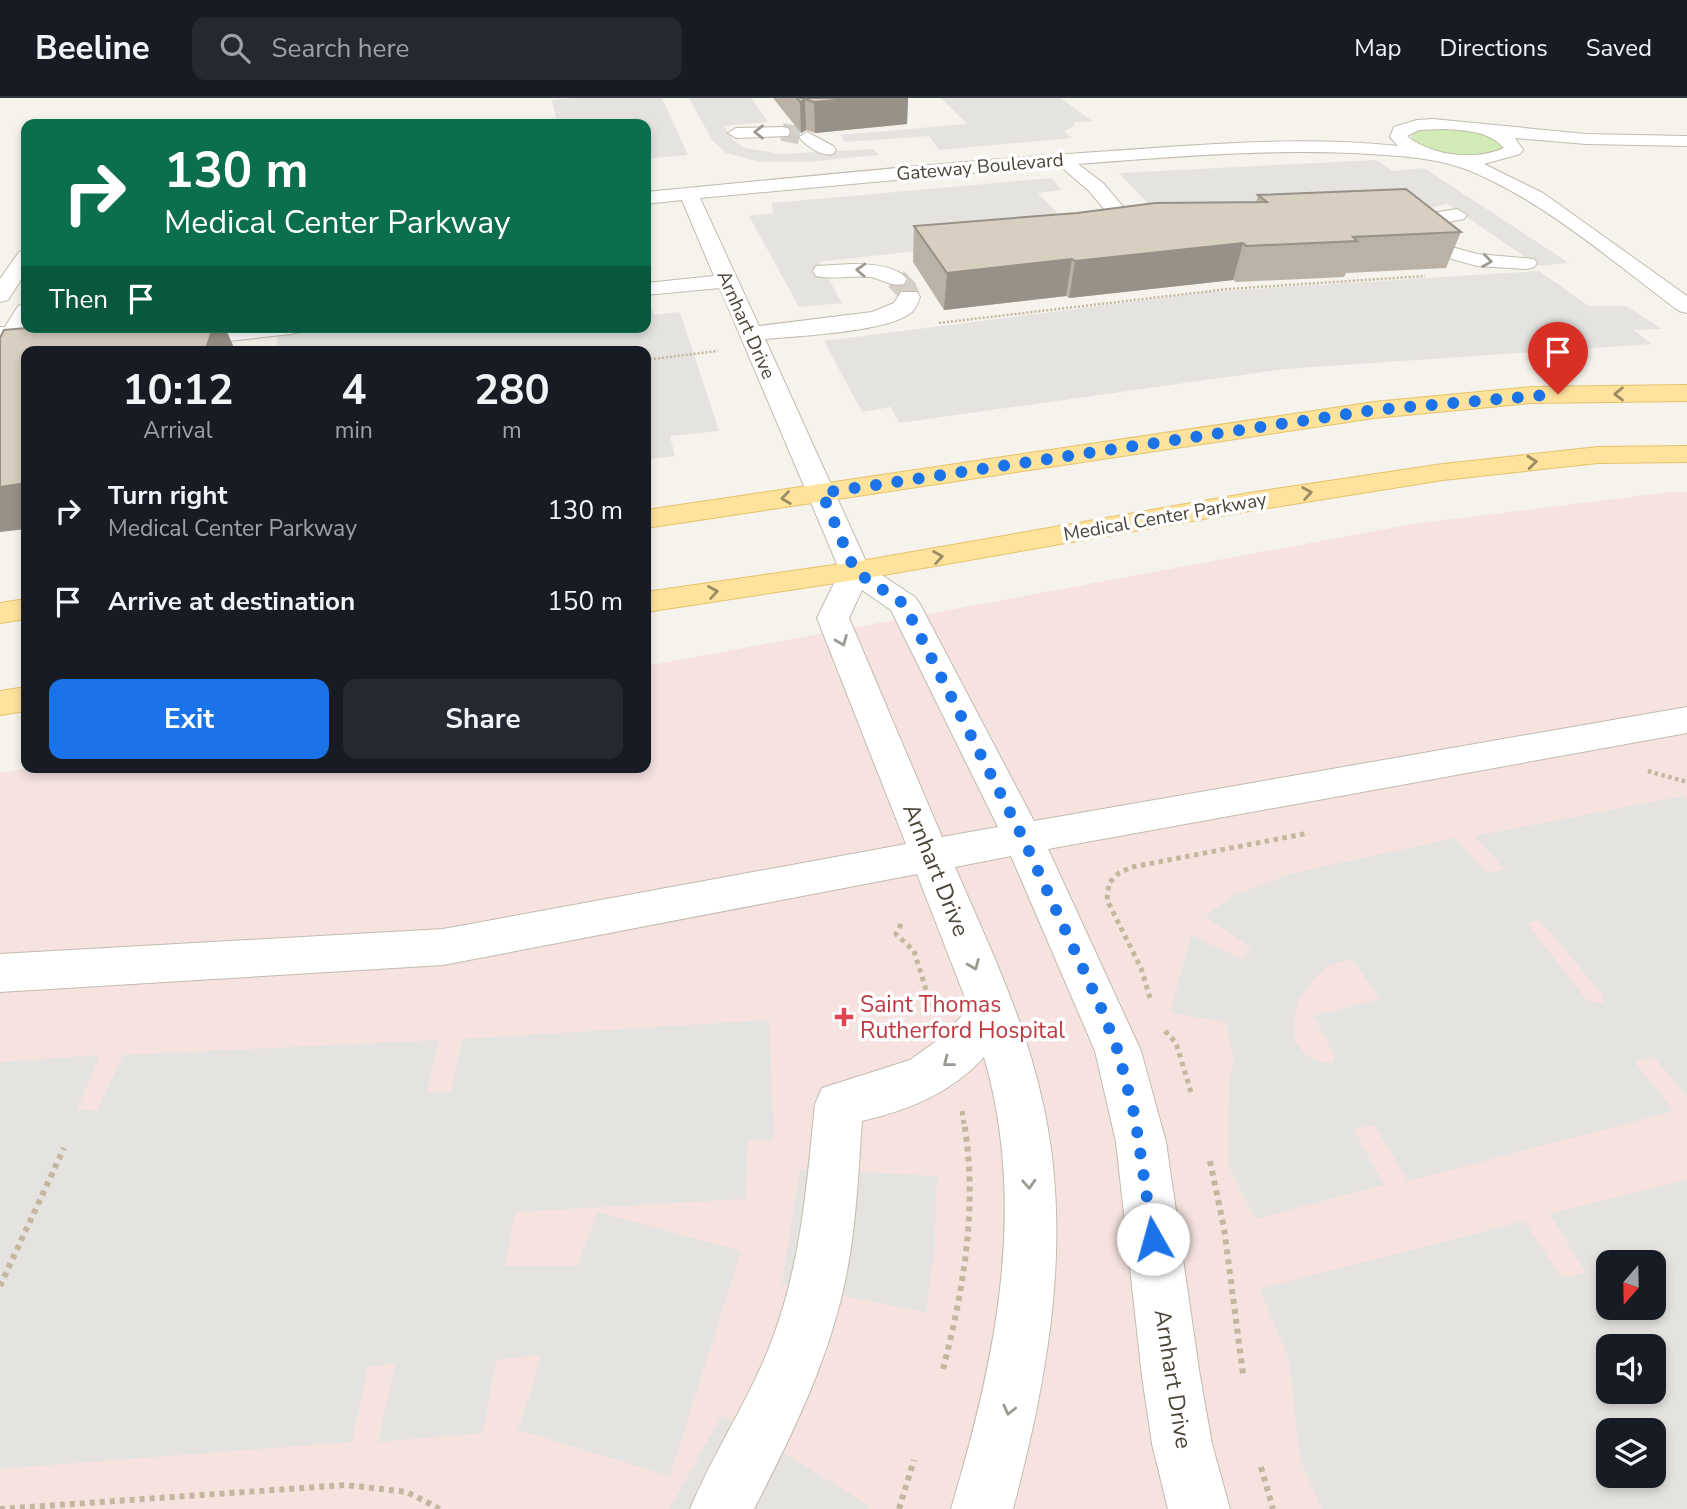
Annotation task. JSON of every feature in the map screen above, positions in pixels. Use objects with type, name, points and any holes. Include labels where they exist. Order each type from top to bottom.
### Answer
[{"type":"main road","points":[[651,518],[1374,410],[1532,395],[1687,393]]},
{"type":"main road","name":"Medical Center Parkway","points":[[651,601],[855,571],[1443,472],[1598,455],[1687,454]]},
{"type":"main road","points":[[0,613],[21,610]]},
{"type":"main road","points":[[0,704],[21,700]]},
{"type":"street","points":[[1408,120],[1398,136],[1403,143],[1476,167],[1536,197],[1687,306]]},
{"type":"street","points":[[1315,146],[1408,120],[1586,139],[1687,141]]},
{"type":"street","points":[[1484,130],[1511,142],[1508,164],[1536,197]]},
{"type":"street","points":[[736,133],[782,132]]},
{"type":"street","points":[[807,137],[827,150]]},
{"type":"street","points":[[1315,146],[1483,160],[1527,146],[1586,139]]},
{"type":"street","name":"Gateway Boulevard","points":[[651,198],[1062,159],[1315,146]]},
{"type":"street","points":[[1062,159],[1096,187],[1118,213]]},
{"type":"street","name":"Arnhart Drive","points":[[689,194],[725,281],[855,571],[904,604],[1023,838],[1102,1010],[1130,1092],[1141,1142],[1171,1377],[1182,1444],[1199,1509]]},
{"type":"street","points":[[1427,234],[1423,226],[1432,219],[1457,215]]},
{"type":"street","points":[[1448,251],[1463,257],[1495,263],[1527,263]]},
{"type":"street","points":[[0,258],[21,256]]},
{"type":"street","points":[[0,295],[21,264]]},
{"type":"street","points":[[749,334],[853,322],[886,316],[904,307],[902,288],[884,272],[860,269],[824,271]]},
{"type":"street","points":[[651,288],[725,281]]},
{"type":"street","points":[[0,334],[12,333],[21,319]]},
{"type":"street","points":[[160,341],[235,333]]},
{"type":"street","name":"Arnhart Drive","points":[[855,571],[833,618],[993,1012],[1023,1122],[1032,1238],[1019,1366],[1003,1437],[982,1509]]},
{"type":"street","points":[[0,973],[340,956],[443,947],[931,858],[1023,838],[1682,728]]},
{"type":"street","points":[[721,1509],[750,1455],[787,1374],[810,1314],[823,1261],[831,1204],[839,1104],[911,1086],[931,1075],[950,1062],[968,1044],[993,1012]]},
{"type":"path","points":[[934,324],[1231,289],[1431,276]]},
{"type":"path","points":[[1223,280],[1231,289]]},
{"type":"path","points":[[651,359],[719,351]]},
{"type":"path","points":[[1644,771],[1653,771],[1687,782]]},
{"type":"path","points":[[1151,1007],[1145,976],[1110,906],[1106,892],[1111,880],[1119,872],[1322,831]]},
{"type":"path","points":[[901,924],[896,934],[914,951],[934,1015]]},
{"type":"path","points":[[1161,1027],[1176,1043],[1191,1092]]},
{"type":"path","points":[[943,1369],[966,1275],[969,1166],[961,1106]]},
{"type":"path","points":[[0,1286],[64,1148]]},
{"type":"path","points":[[1209,1161],[1224,1228],[1243,1374]]},
{"type":"path","points":[[899,1509],[914,1460]]},
{"type":"path","points":[[1261,1467],[1273,1509]]},
{"type":"path","points":[[0,1509],[346,1485],[394,1487],[427,1499],[440,1509]]},
{"type":"shaded area","points":[[662,98],[688,155],[651,159],[651,119],[556,119],[552,100]]},
{"type":"shaded area","points":[[689,98],[751,98],[768,122],[724,126],[733,140],[745,148],[781,154],[873,149],[879,155],[807,162],[760,162],[726,153],[712,140]]},
{"type":"shaded area","points":[[941,98],[1061,98],[1092,121],[1075,122],[1073,127],[1064,131],[1072,138],[939,150],[929,136],[845,142],[840,135],[967,124]]},
{"type":"shaded area","points":[[1376,160],[1393,171],[1424,168],[1569,263],[1538,266],[1448,204],[1416,211],[1137,226],[819,262],[842,303],[799,307],[749,216],[773,213],[772,203],[1051,178],[1062,190],[1038,193],[1063,219],[1154,210],[1119,173]]},
{"type":"shaded area","points":[[1539,271],[1589,306],[1626,306],[1662,329],[1634,330],[1651,344],[1285,369],[899,423],[891,407],[862,412],[824,341],[1208,292]]},
{"type":"shaded area","points":[[651,308],[654,315],[680,312],[719,431],[670,436],[675,456],[651,459],[651,346],[276,346],[279,333],[651,333]]},
{"type":"shaded area","name":"Saint Thomas Rutherford Hospital","points":[[1687,492],[1687,1509],[0,1509],[0,773],[21,770],[21,773],[651,773],[651,665],[1413,524]]},
{"type":"shaded area","points":[[1684,796],[1687,800],[1687,1096],[1653,1056],[1635,1062],[1674,1111],[1408,1181],[1374,1125],[1354,1129],[1384,1185],[1255,1219],[1228,1165],[1229,1080],[1234,1063],[1226,1022],[1170,1013],[1191,935],[1242,959],[1252,949],[1205,916],[1234,895],[1294,873],[1455,838],[1486,872],[1505,870],[1475,836]],"holes":[[[1540,920],[1602,994],[1604,1002],[1595,1003],[1586,999],[1529,926],[1528,922]],[[1353,960],[1380,999],[1313,1016],[1334,1054],[1334,1061],[1323,1063],[1306,1055],[1295,1041],[1293,1024],[1298,1001],[1311,981],[1329,966]]]},
{"type":"shaded area","points":[[769,1020],[774,1140],[748,1141],[745,1199],[515,1212],[505,1266],[577,1266],[598,1212],[741,1251],[670,1476],[518,1430],[542,1355],[496,1360],[483,1433],[378,1442],[395,1364],[368,1367],[352,1442],[0,1469],[0,1062],[100,1055],[77,1109],[97,1111],[123,1055],[439,1040],[427,1092],[451,1091],[462,1039]]},
{"type":"shaded area","points":[[800,1169],[937,1176],[934,1254],[926,1312],[782,1284]]},
{"type":"shaded area","points":[[1687,1180],[1687,1509],[1322,1509],[1300,1459],[1289,1360],[1260,1289],[1524,1221],[1562,1278],[1586,1273],[1550,1214]]},
{"type":"shaded area","points":[[722,1415],[870,1506],[868,1509],[669,1509]]},
{"type":"green space","points":[[1428,128],[1477,133],[1495,140],[1504,146],[1503,150],[1479,155],[1458,155],[1413,142],[1411,133]]},
{"type":"building","points":[[797,98],[858,98],[814,102],[805,99],[800,102]]},
{"type":"building","points":[[1406,189],[1461,232],[1353,237],[1357,241],[1246,246],[1243,243],[947,273],[914,226],[1077,213],[1155,203],[1267,202],[1258,195]]},
{"type":"building","points":[[21,328],[21,333],[211,333],[207,346],[21,346],[21,484],[0,487],[0,338],[4,330]]},
{"type":"tunnel","points":[[782,132],[807,137]]},
{"type":"tunnel","points":[[896,279],[906,289],[909,297]]},
{"type":"place","name":"Saint Thomas Rutherford Hospital","points":[[844,1017]]},
{"type":"route","points":[[1153,1239],[1141,1142],[1130,1092],[1102,1010],[1023,838],[904,604],[855,571],[822,493],[1374,410],[1558,394]]}]
